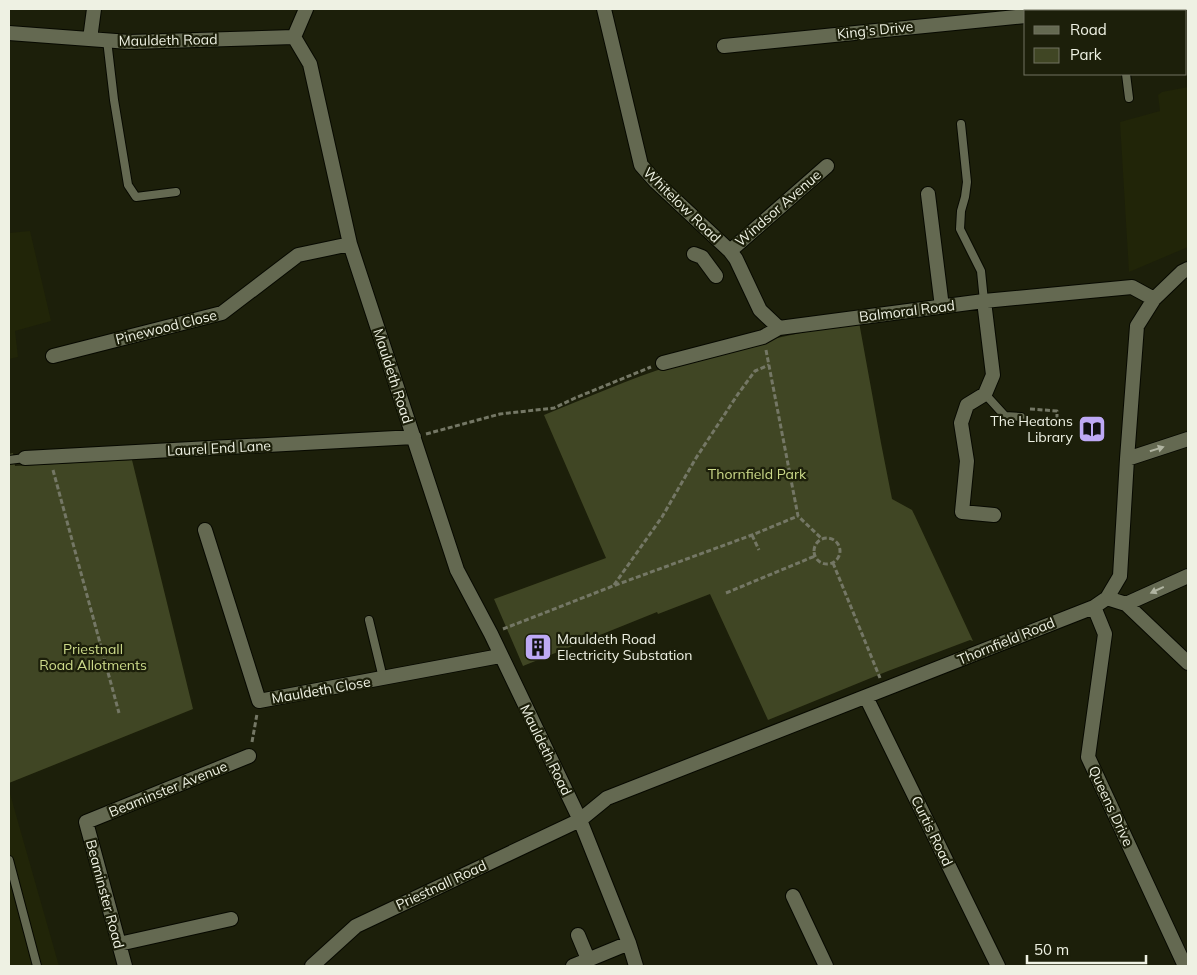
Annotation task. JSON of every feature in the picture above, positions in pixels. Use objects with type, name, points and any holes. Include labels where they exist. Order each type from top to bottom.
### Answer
[{"type":"street","points":[[90,39],[94,9]]},
{"type":"street","points":[[294,37],[306,9]]},
{"type":"street","name":"Whitelow Road","points":[[604,9],[641,165],[656,182],[736,259],[760,310],[779,328]]},
{"type":"street","name":"King's Drive","points":[[724,46],[1024,16]]},
{"type":"street","name":"Mauldeth Road","points":[[9,33],[128,42],[294,37],[310,64],[350,244],[457,570],[491,634],[580,820],[629,943],[636,966]]},
{"type":"street","name":"Windsor Avenue","points":[[716,276],[699,258],[727,249],[827,166]]},
{"type":"street","points":[[928,194],[942,307]]},
{"type":"street","name":"Pinewood Close","points":[[53,356],[222,313],[298,255],[350,244]]},
{"type":"street","name":"Thornfield Road","points":[[580,820],[607,798],[1094,607],[1107,598],[1120,576],[1137,326],[1154,299],[1182,272],[1188,269]]},
{"type":"street","name":"Balmoral Road","points":[[663,363],[763,337],[779,328],[984,301],[1132,287],[1154,299]]},
{"type":"street","points":[[984,301],[993,374],[985,394],[967,406],[961,423],[967,461],[962,512],[994,515]]},
{"type":"street","name":"Laurel End Lane","points":[[25,458],[414,437]]},
{"type":"street","points":[[1127,459],[1188,439]]},
{"type":"street","name":"Mauldeth Close","points":[[205,530],[259,701],[500,656]]},
{"type":"street","points":[[1126,604],[1188,576]]},
{"type":"street","points":[[1107,598],[1126,604],[1188,663]]},
{"type":"street","name":"Queens Drive","points":[[1094,607],[1104,634],[1088,757],[1185,966]]},
{"type":"street","name":"Curtis Road","points":[[866,697],[998,966]]},
{"type":"street","name":"Beaminster Avenue","points":[[86,822],[250,756]]},
{"type":"street","name":"Priestnall Road","points":[[312,966],[356,926],[580,820]]},
{"type":"street","name":"Beaminster Road","points":[[86,822],[125,966]]},
{"type":"street","points":[[793,896],[826,966]]},
{"type":"street","points":[[119,944],[231,919]]},
{"type":"street","points":[[578,935],[582,963],[629,943]]},
{"type":"lane","points":[[107,40],[114,100],[128,185],[136,197],[176,192]]},
{"type":"lane","points":[[1126,75],[1129,98]]},
{"type":"lane","points":[[961,124],[967,182],[960,230],[981,272],[984,301]]},
{"type":"lane","points":[[985,394],[1005,416],[1020,417]]},
{"type":"lane","points":[[9,460],[25,458]]},
{"type":"lane","points":[[369,620],[383,678]]},
{"type":"lane","points":[[9,860],[37,966]]},
{"type":"path","points":[[763,337],[798,516],[821,538],[830,538],[837,543],[839,556],[833,563],[824,564],[817,560],[813,552],[815,544],[821,538]]},
{"type":"path","points":[[414,437],[500,414],[554,408],[663,363]]},
{"type":"path","points":[[613,586],[662,517],[696,458],[738,394],[755,371],[769,365]]},
{"type":"path","points":[[1022,408],[1057,411],[1057,418]]},
{"type":"path","points":[[49,456],[119,713]]},
{"type":"path","points":[[491,634],[798,516]]},
{"type":"path","points":[[752,535],[759,550]]},
{"type":"path","points":[[726,593],[815,556]]},
{"type":"path","points":[[833,563],[884,689]]},
{"type":"path","points":[[250,756],[259,701]]},
{"type":"shaded area","points":[[1188,87],[1188,247],[1129,272],[1120,122],[1160,111],[1158,95],[1162,92]]},
{"type":"shaded area","points":[[30,231],[51,321],[15,331],[18,357],[9,359],[9,233]]},
{"type":"shaded area","points":[[9,790],[20,829],[59,966],[9,966]]},
{"type":"green space","name":"Thornfield Park","points":[[859,322],[892,499],[912,510],[973,641],[970,640],[888,671],[768,720],[710,594],[658,614],[657,612],[523,666],[494,599],[606,558],[544,415],[640,376],[696,358],[765,340]]},
{"type":"green space","name":"Priestnall Road Allotments","points":[[13,453],[15,466],[132,460],[193,709],[9,783],[9,454]]},
{"type":"place","name":"The Heatons Library","points":[[1092,429]]},
{"type":"place","name":"Mauldeth Road Electricity Substation","points":[[538,647]]}]
